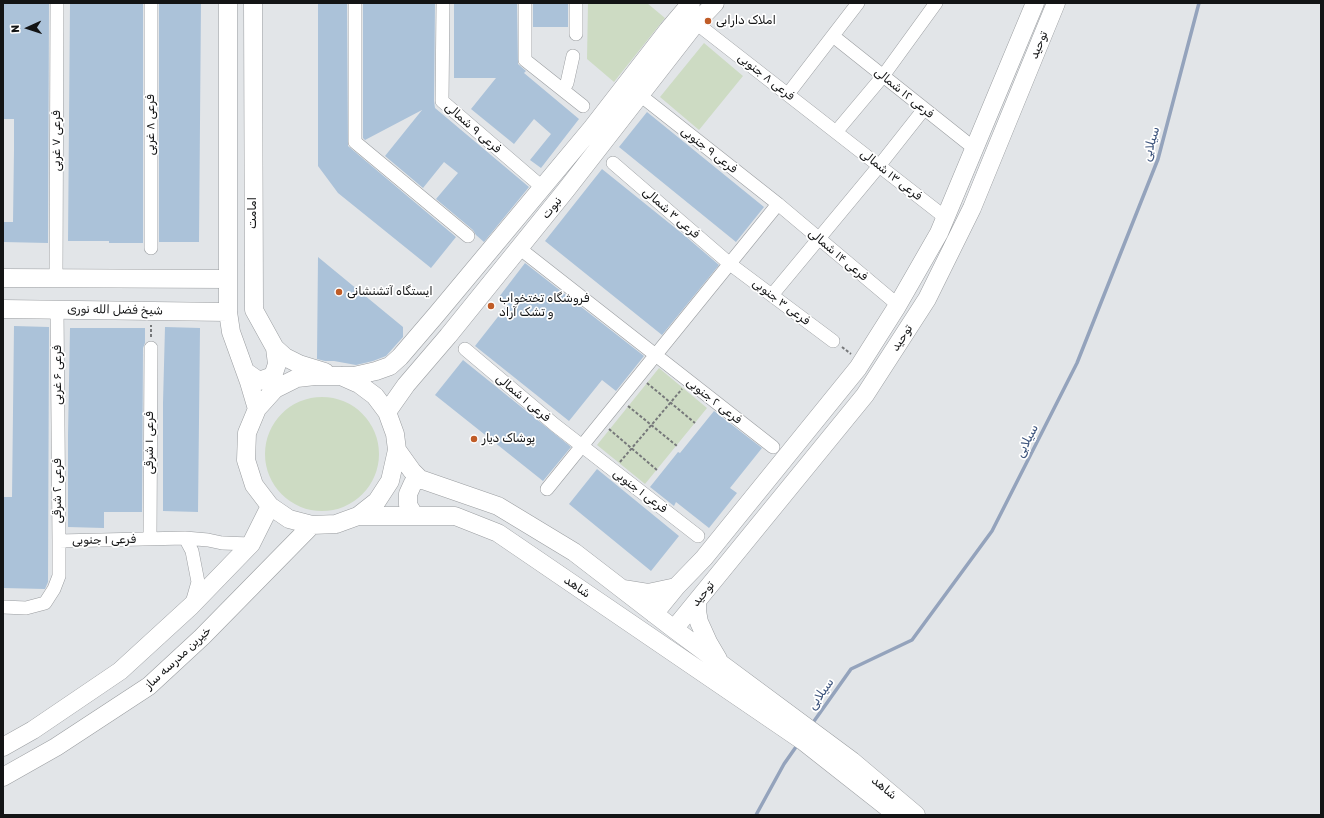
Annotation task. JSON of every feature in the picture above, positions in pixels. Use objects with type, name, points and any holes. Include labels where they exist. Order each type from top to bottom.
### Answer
[{"type":"main road","points":[[228,3],[228,312],[231,332],[246,372],[257,409]]},
{"type":"main road","name":"امامت","points":[[253,3],[254,310],[275,348],[285,357],[299,364],[360,384],[375,396],[387,412],[395,434],[397,450]]},
{"type":"main road","name":"نبوت","points":[[358,516],[336,524],[312,525],[289,519],[270,506],[254,485],[246,460],[247,433],[257,409],[275,389],[297,378],[316,376],[354,376],[390,366],[400,357],[592,128],[663,36],[691,3]]},
{"type":"main road","name":"نبوت","points":[[387,412],[406,385],[448,336],[519,248],[696,23],[715,3]]},
{"type":"main road","name":"توحید","points":[[654,614],[676,587],[704,558],[861,362],[898,305],[946,218],[1035,3]]},
{"type":"main road","name":"توحید","points":[[674,629],[865,395],[927,299],[972,208],[1056,3]]},
{"type":"main road","points":[[998,95],[1015,103]]},
{"type":"main road","points":[[3,278],[228,279]]},
{"type":"main road","name":"شیخ فضل الله نوری","points":[[3,308],[228,312]]},
{"type":"main road","points":[[246,372],[258,381],[273,376],[277,364],[275,348]]},
{"type":"main road","points":[[390,366],[388,371],[392,381],[401,386],[406,385]]},
{"type":"main road","points":[[397,450],[420,480],[498,506],[574,552],[720,663],[779,716],[803,741],[846,765]]},
{"type":"main road","points":[[358,516],[377,501],[390,481],[397,450]]},
{"type":"main road","points":[[414,516],[408,504],[408,494],[413,483],[420,480]]},
{"type":"main road","points":[[3,747],[34,730],[120,671],[190,606],[251,544],[270,506]]},
{"type":"main road","name":"شاهد","points":[[358,516],[455,516],[498,533],[779,716]]},
{"type":"main road","points":[[260,525],[273,522],[285,525],[290,535],[288,550]]},
{"type":"main road","name":"خیرین مدرسه ساز","points":[[3,777],[56,747],[149,686],[202,637],[312,525]]},
{"type":"main road","points":[[622,588],[648,593],[676,587]]},
{"type":"main road","points":[[697,601],[699,622],[720,663]]},
{"type":"main road","name":"شاهد","points":[[846,765],[897,815]]},
{"type":"main road","name":"شاهد","points":[[846,765],[916,815]]},
{"type":"street","name":"فرعی ۷ غربی","points":[[56,278],[57,3]]},
{"type":"street","name":"فرعی ۸ غربی","points":[[151,3],[151,248]]},
{"type":"street","points":[[355,3],[355,142],[468,236]]},
{"type":"street","name":"فرعی ۹ شمالی","points":[[442,3],[442,101],[542,187]]},
{"type":"street","points":[[525,3],[525,60],[583,106]]},
{"type":"street","points":[[576,3],[576,34]]},
{"type":"street","points":[[788,94],[858,3]]},
{"type":"street","points":[[836,132],[883,76],[935,5]]},
{"type":"street","name":"فرعی ۸ جنوبی","points":[[696,23],[836,132]]},
{"type":"street","name":"فرعی ۱۲ شمالی","points":[[833,36],[975,149]]},
{"type":"street","points":[[563,90],[567,83],[573,56]]},
{"type":"street","name":"فرعی ۹ جنوبی","points":[[640,95],[778,204]]},
{"type":"street","points":[[772,295],[879,166],[924,109]]},
{"type":"street","name":"فرعی ۱۳ شمالی","points":[[836,132],[946,218]]},
{"type":"street","name":"فرعی ۳ شمالی","points":[[612,162],[730,264]]},
{"type":"street","points":[[547,489],[778,204]]},
{"type":"street","name":"فرعی ۱۴ شمالی","points":[[778,204],[898,305]]},
{"type":"street","name":"فرعی ۲ جنوبی","points":[[519,248],[773,447]]},
{"type":"street","name":"فرعی ۳ جنوبی","points":[[730,264],[833,340]]},
{"type":"street","name":"فرعی ۶ غربی","points":[[57,309],[58,440]]},
{"type":"street","name":"فرعی ۱ شرقی","points":[[150,539],[151,348]]},
{"type":"street","name":"فرعی ۱ شمالی","points":[[465,349],[582,446]]},
{"type":"street","name":"فرعی ۲ شرقی","points":[[58,440],[59,541]]},
{"type":"street","name":"فرعی ۱ جنوبی","points":[[582,446],[698,536]]},
{"type":"street","points":[[185,538],[192,551],[198,582],[190,606]]},
{"type":"street","name":"فرعی ۱ جنوبی","points":[[3,607],[26,608],[45,603],[54,589],[59,576],[59,541],[185,538],[222,543],[251,544]]},
{"type":"path","points":[[151,348],[152,311]]},
{"type":"path","points":[[833,340],[861,362]]},
{"type":"path","points":[[612,470],[689,381]]},
{"type":"path","points":[[646,383],[695,423]]},
{"type":"path","points":[[620,399],[677,446]]},
{"type":"path","points":[[609,429],[657,470]]},
{"type":"green space","points":[[588,3],[647,3],[665,18],[614,82],[587,59]]},
{"type":"green space","points":[[704,43],[743,76],[699,130],[660,97]]},
{"type":"green space","points":[[659,368],[707,408],[645,484],[597,445]]},
{"type":"green space","points":[[322,397],[333,398],[344,402],[354,407],[362,414],[369,422],[374,432],[378,443],[378,465],[374,476],[369,486],[362,494],[354,501],[344,506],[333,510],[322,511],[311,510],[300,506],[290,501],[282,494],[275,486],[270,476],[266,465],[265,454],[266,443],[270,432],[275,422],[282,414],[290,407],[300,402],[311,398]]},
{"type":"building","points":[[3,3],[49,3],[48,243],[3,242],[3,222],[13,222],[14,119],[3,119]]},
{"type":"building","points":[[70,3],[143,3],[143,243],[68,241]]},
{"type":"building","points":[[159,3],[201,3],[199,242],[159,242]]},
{"type":"building","points":[[318,3],[347,3],[348,146],[456,237],[431,268],[338,193],[318,166]]},
{"type":"building","points":[[363,3],[435,3],[435,108],[529,187],[484,242],[473,230],[436,199],[458,173],[444,162],[423,188],[385,156],[422,110],[365,140],[363,138]]},
{"type":"building","points":[[454,3],[517,3],[518,64],[526,71],[524,73],[579,119],[541,168],[530,160],[551,134],[534,119],[514,144],[471,109],[496,78],[454,78]]},
{"type":"building","points":[[533,3],[568,3],[568,27],[533,27]]},
{"type":"building","points":[[647,112],[764,207],[736,242],[619,147]]},
{"type":"building","points":[[602,169],[719,265],[662,335],[545,241]]},
{"type":"building","name":"ایستگاه آتشنشانی","points":[[318,257],[403,327],[403,337],[386,356],[356,365],[317,359]]},
{"type":"building","points":[[525,263],[644,356],[616,391],[602,380],[569,421],[475,346],[508,304],[499,297]]},
{"type":"building","points":[[14,326],[49,327],[48,582],[45,589],[3,588],[3,497],[12,497]]},
{"type":"building","points":[[165,327],[200,328],[198,512],[163,511]]},
{"type":"building","points":[[70,328],[145,328],[145,343],[143,348],[142,512],[104,512],[104,528],[68,527]]},
{"type":"building","points":[[463,360],[571,447],[543,481],[435,395]]},
{"type":"building","points":[[714,411],[762,448],[730,488],[737,493],[709,528],[676,502],[674,506],[650,487]]},
{"type":"building","points":[[597,469],[679,536],[651,571],[569,504]]},
{"type":"waterway","name":"سیلابی","points":[[812,724],[851,669],[912,640],[992,531],[1077,363],[1158,159],[1199,3]]},
{"type":"waterway","name":"سیلابی","points":[[756,815],[784,764],[798,744]]},
{"type":"place","name":"املاک دارابی","points":[[708,21]]},
{"type":"place","name":"ایستگاه آتشنشانی","points":[[339,292]]},
{"type":"place","name":"فروشگاه تختخواب و تشک آراد","points":[[491,306]]},
{"type":"place","name":"پوشاک دیار","points":[[474,439]]}]
